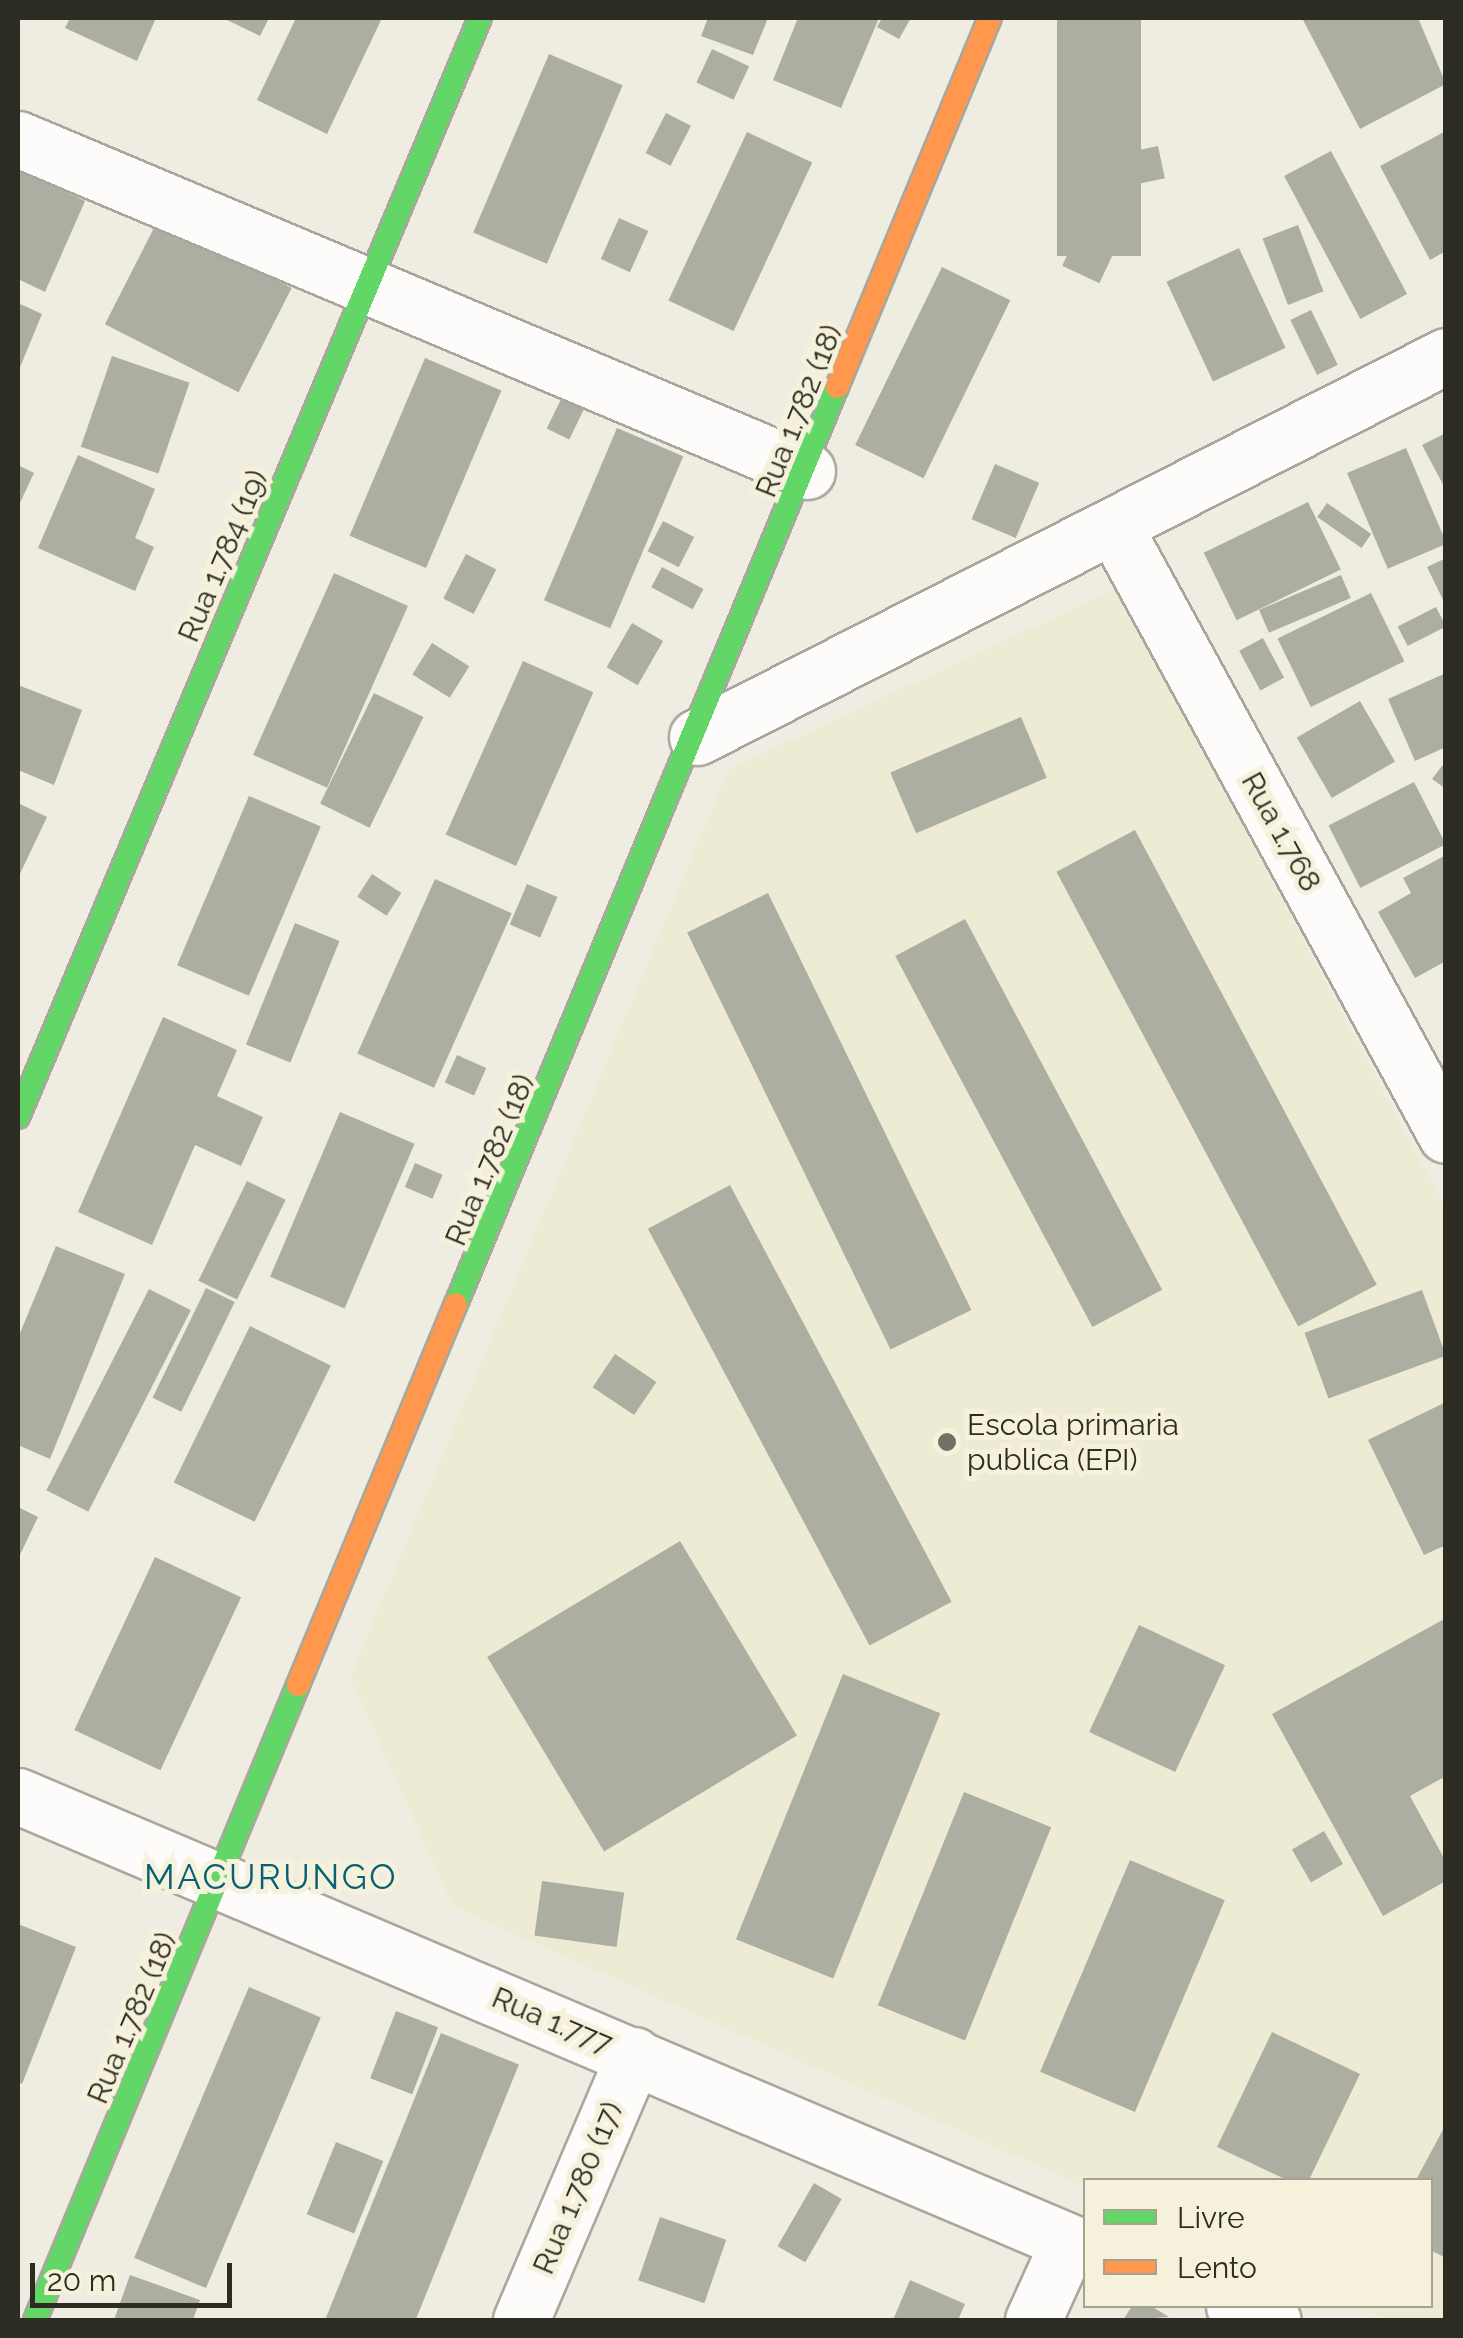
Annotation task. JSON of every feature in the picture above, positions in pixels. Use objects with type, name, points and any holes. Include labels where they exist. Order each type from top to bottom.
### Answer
[{"type":"street","name":"Rua 1.784 (19)","points":[[18,1117],[370,288],[480,18]]},
{"type":"street","name":"Rua 1.782 (18)","points":[[35,2320],[222,1883],[698,737],[990,18]]},
{"type":"street","points":[[18,139],[807,471]]},
{"type":"street","points":[[698,737],[1116,530],[1446,356]]},
{"type":"street","name":"Rua 1.768","points":[[1116,530],[1446,1135]]},
{"type":"street","name":"Rua 1.777","points":[[18,1796],[1077,2246]]},
{"type":"street","name":"Rua 1.780 (17)","points":[[522,2320],[634,2056]]},
{"type":"street","points":[[1034,2320],[1077,2246]]},
{"type":"street","points":[[1240,2308],[1273,2320]]},
{"type":"shaded area","name":"Escola primaria publica (EPI)","points":[[1117,588],[1445,1207],[1445,2320],[1389,2320],[1360,2308],[1433,2308],[1433,2178],[1083,2178],[1083,2186],[453,1907],[350,1677],[728,770]]},
{"type":"building","points":[[70,18],[156,18],[137,61],[65,28]]},
{"type":"building","points":[[223,18],[269,18],[260,36]]},
{"type":"building","points":[[296,18],[382,18],[327,134],[257,100]]},
{"type":"building","points":[[708,18],[768,18],[753,55],[701,36]]},
{"type":"building","points":[[798,18],[879,18],[841,108],[773,80]]},
{"type":"building","points":[[882,18],[911,18],[899,39],[877,27]]},
{"type":"building","points":[[1057,18],[1141,18],[1141,256],[1057,256]]},
{"type":"building","points":[[1302,18],[1418,18],[1446,84],[1360,129]]},
{"type":"building","points":[[712,49],[749,66],[734,100],[696,83]]},
{"type":"building","points":[[549,54],[623,85],[547,264],[473,233]]},
{"type":"building","points":[[666,113],[691,126],[671,166],[646,153]]},
{"type":"building","points":[[1446,131],[1446,251],[1430,260],[1380,166]]},
{"type":"building","points":[[747,132],[812,162],[734,331],[668,301]]},
{"type":"building","points":[[1158,146],[1165,178],[1131,186],[1124,153]]},
{"type":"building","points":[[1331,151],[1407,294],[1360,319],[1284,176]]},
{"type":"building","points":[[18,169],[85,201],[45,292],[18,279]]},
{"type":"building","points":[[1099,187],[1136,204],[1099,283],[1062,266]]},
{"type":"building","points":[[619,218],[648,231],[630,272],[601,259]]},
{"type":"building","points":[[158,220],[292,288],[239,392],[105,324]]},
{"type":"building","points":[[1298,225],[1323,291],[1288,305],[1263,239]]},
{"type":"building","points":[[1239,248],[1285,348],[1213,382],[1166,282]]},
{"type":"building","points":[[942,267],[1010,300],[924,478],[855,445]]},
{"type":"building","points":[[18,303],[42,314],[18,372]]},
{"type":"building","points":[[1311,310],[1338,365],[1317,375],[1290,320]]},
{"type":"building","points":[[112,356],[190,383],[158,473],[81,447]]},
{"type":"building","points":[[425,358],[501,390],[426,568],[350,536]]},
{"type":"building","points":[[566,389],[588,400],[569,440],[547,429]]},
{"type":"building","points":[[617,428],[683,456],[610,628],[544,600]]},
{"type":"building","points":[[1446,433],[1446,490],[1422,445]]},
{"type":"building","points":[[1406,448],[1446,544],[1388,569],[1347,473]]},
{"type":"building","points":[[78,455],[155,489],[135,538],[154,547],[135,591],[38,548]]},
{"type":"building","points":[[995,464],[1039,483],[1016,538],[972,519]]},
{"type":"building","points":[[18,465],[34,473],[18,507]]},
{"type":"building","points":[[1308,502],[1341,569],[1237,620],[1204,553]]},
{"type":"building","points":[[1327,503],[1371,534],[1361,548],[1317,517]]},
{"type":"building","points":[[663,521],[694,537],[679,567],[648,551]]},
{"type":"building","points":[[466,554],[496,569],[474,614],[443,599]]},
{"type":"building","points":[[1446,558],[1446,606],[1427,567]]},
{"type":"building","points":[[662,567],[703,589],[693,609],[651,587]]},
{"type":"building","points":[[334,573],[408,606],[327,788],[253,755]]},
{"type":"building","points":[[1341,575],[1351,598],[1269,633],[1259,610]]},
{"type":"building","points":[[1371,593],[1404,661],[1311,707],[1278,639]]},
{"type":"building","points":[[1436,607],[1446,627],[1408,646],[1398,627]]},
{"type":"building","points":[[632,623],[663,641],[638,685],[606,667]]},
{"type":"building","points":[[1263,638],[1284,678],[1260,690],[1239,651]]},
{"type":"building","points":[[432,643],[469,666],[450,698],[412,674]]},
{"type":"building","points":[[523,661],[593,692],[516,866],[446,835]]},
{"type":"building","points":[[1446,673],[1446,747],[1415,761],[1388,699]]},
{"type":"building","points":[[18,685],[82,710],[54,785],[18,770]]},
{"type":"building","points":[[374,693],[423,717],[370,828],[320,804]]},
{"type":"building","points":[[1360,701],[1395,762],[1332,798],[1297,738]]},
{"type":"building","points":[[1021,717],[1047,778],[916,833],[890,772]]},
{"type":"building","points":[[1446,761],[1446,789],[1432,779]]},
{"type":"building","points":[[1414,782],[1446,844],[1360,888],[1328,826]]},
{"type":"building","points":[[249,796],[321,826],[249,996],[177,965]]},
{"type":"building","points":[[18,803],[47,817],[18,878]]},
{"type":"building","points":[[1135,830],[1377,1285],[1298,1327],[1056,872]]},
{"type":"building","points":[[1446,855],[1446,961],[1415,978],[1378,912],[1411,893],[1403,878]]},
{"type":"building","points":[[372,874],[401,893],[387,916],[357,897]]},
{"type":"building","points":[[435,879],[512,913],[434,1088],[357,1053]]},
{"type":"building","points":[[527,884],[557,897],[540,937],[510,925]]},
{"type":"building","points":[[768,893],[971,1310],[891,1349],[687,932]]},
{"type":"building","points":[[965,919],[1162,1290],[1092,1327],[895,956]]},
{"type":"building","points":[[295,923],[340,941],[290,1062],[246,1044]]},
{"type":"building","points":[[163,1017],[237,1050],[217,1096],[263,1117],[241,1166],[195,1145],[152,1245],[78,1212]]},
{"type":"building","points":[[457,1055],[486,1068],[474,1095],[445,1082]]},
{"type":"building","points":[[340,1112],[415,1144],[345,1308],[270,1277]]},
{"type":"building","points":[[415,1163],[443,1175],[432,1199],[405,1187]]},
{"type":"building","points":[[247,1181],[286,1200],[237,1300],[198,1281]]},
{"type":"building","points":[[730,1185],[952,1602],[869,1645],[648,1229]]},
{"type":"building","points":[[56,1246],[125,1274],[50,1459],[18,1445],[18,1338]]},
{"type":"building","points":[[206,1288],[235,1302],[181,1412],[153,1398]]},
{"type":"building","points":[[149,1289],[191,1310],[88,1512],[46,1490]]},
{"type":"building","points":[[1422,1290],[1446,1356],[1328,1399],[1305,1333]]},
{"type":"building","points":[[250,1326],[331,1365],[255,1522],[174,1482]]},
{"type":"building","points":[[615,1354],[656,1382],[634,1415],[593,1387]]},
{"type":"building","points":[[1446,1402],[1446,1545],[1424,1555],[1368,1440]]},
{"type":"building","points":[[18,1507],[38,1517],[18,1559]]},
{"type":"building","points":[[680,1541],[797,1736],[604,1851],[487,1657]]},
{"type":"building","points":[[155,1557],[241,1597],[160,1770],[74,1730]]},
{"type":"building","points":[[1446,1618],[1446,1776],[1410,1796],[1446,1862],[1446,1881],[1383,1916],[1272,1714]]},
{"type":"building","points":[[1139,1625],[1225,1665],[1175,1772],[1089,1732]]},
{"type":"building","points":[[843,1674],[940,1713],[833,1979],[736,1939]]},
{"type":"building","points":[[964,1792],[1051,1827],[965,2040],[878,2005]]},
{"type":"building","points":[[1324,1831],[1343,1864],[1311,1882],[1292,1849]]},
{"type":"building","points":[[1130,1860],[1225,1900],[1135,2112],[1040,2072]]},
{"type":"building","points":[[542,1881],[624,1893],[617,1947],[534,1935]]},
{"type":"building","points":[[18,1924],[76,1947],[22,2084],[18,2082]]},
{"type":"building","points":[[249,1987],[321,2017],[206,2288],[134,2258]]},
{"type":"building","points":[[396,2011],[438,2027],[412,2094],[370,2078]]},
{"type":"building","points":[[1272,2032],[1360,2074],[1310,2178],[1283,2178],[1217,2147]]},
{"type":"building","points":[[441,2033],[519,2064],[416,2320],[325,2320]]},
{"type":"building","points":[[1446,2124],[1446,2258],[1433,2252],[1433,2178],[1417,2178]]},
{"type":"building","points":[[336,2142],[383,2161],[354,2233],[307,2214]]},
{"type":"building","points":[[814,2183],[842,2199],[805,2262],[778,2246]]},
{"type":"building","points":[[660,2217],[726,2240],[704,2303],[638,2280]]},
{"type":"building","points":[[130,2275],[200,2300],[193,2320],[114,2320]]},
{"type":"building","points":[[910,2280],[965,2304],[958,2320],[893,2320]]},
{"type":"building","points":[[1131,2308],[1154,2308],[1169,2317],[1123,2320]]},
{"type":"traffic: fast","points":[[18,1117],[480,18]]},
{"type":"traffic: fast","points":[[456,1304],[837,387]]},
{"type":"traffic: fast","points":[[35,2320],[298,1685]]},
{"type":"traffic: slow","points":[[837,387],[990,18]]},
{"type":"traffic: slow","points":[[298,1685],[456,1304]]},
{"type":"place","name":"Escola primaria publica (EPI)","points":[[947,1442]]},
{"type":"district","name":"MACURUNGO","points":[[271,1877]]}]
